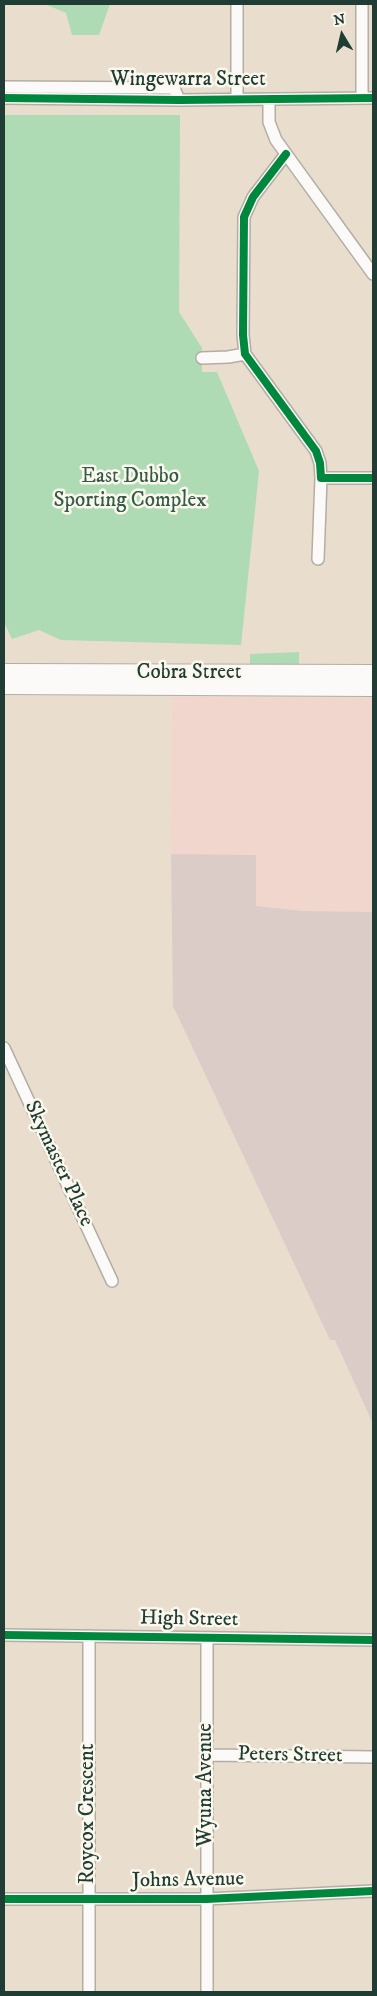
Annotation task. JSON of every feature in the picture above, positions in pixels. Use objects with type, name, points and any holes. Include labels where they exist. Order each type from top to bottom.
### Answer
[{"type":"highway","name":"Cobra Street","points":[[4,673],[373,674]]},
{"type":"highway","name":"Cobra Street","points":[[4,686],[373,687]]},
{"type":"street","points":[[237,4],[237,99]]},
{"type":"street","points":[[362,4],[367,98]]},
{"type":"street","name":"Wingewarra Street","points":[[4,87],[174,88],[179,100]]},
{"type":"street","name":"Wingewarra Street","points":[[4,98],[179,100],[367,98]]},
{"type":"street","points":[[269,99],[269,122],[276,140],[373,274]]},
{"type":"street","points":[[286,154],[253,197],[244,217],[243,336],[245,354],[316,451],[320,463],[321,478],[318,559]]},
{"type":"street","points":[[202,358],[245,354]]},
{"type":"street","points":[[321,478],[373,478]]},
{"type":"street","name":"Skymaster Place","points":[[4,1048],[112,1281]]},
{"type":"street","name":"High Street","points":[[4,1635],[373,1640]]},
{"type":"street","name":"Roycox Crescent","points":[[89,1636],[89,1992]]},
{"type":"street","name":"Wyuna Avenue","points":[[207,1638],[207,1992]]},
{"type":"street","name":"Peters Street","points":[[207,1755],[373,1757]]},
{"type":"street","name":"Johns Avenue","points":[[4,1899],[206,1899],[373,1891]]},
{"type":"shaded area","points":[[172,697],[373,698],[373,912],[302,911],[256,906],[256,855],[171,854]]},
{"type":"shaded area","points":[[171,854],[256,855],[256,906],[302,911],[373,912],[373,1424],[335,1340],[330,1340],[173,1006]]},
{"type":"green space","points":[[45,4],[110,4],[99,35],[72,35],[66,13]]},
{"type":"green space","name":"East Dubbo Sporting Complex","points":[[4,115],[180,115],[179,312],[202,348],[202,372],[217,372],[259,471],[241,645],[61,640],[39,630],[12,639],[4,622]]},
{"type":"green space","points":[[299,652],[299,664],[250,664],[250,654]]},
{"type":"cycle path","points":[[4,98],[179,100],[373,98]]},
{"type":"cycle path","points":[[286,154],[253,197],[244,217],[243,335],[245,354],[316,451],[320,463],[321,478],[373,478]]},
{"type":"cycle path","points":[[4,1635],[373,1640]]},
{"type":"cycle path","points":[[4,1899],[206,1899],[373,1891]]}]
